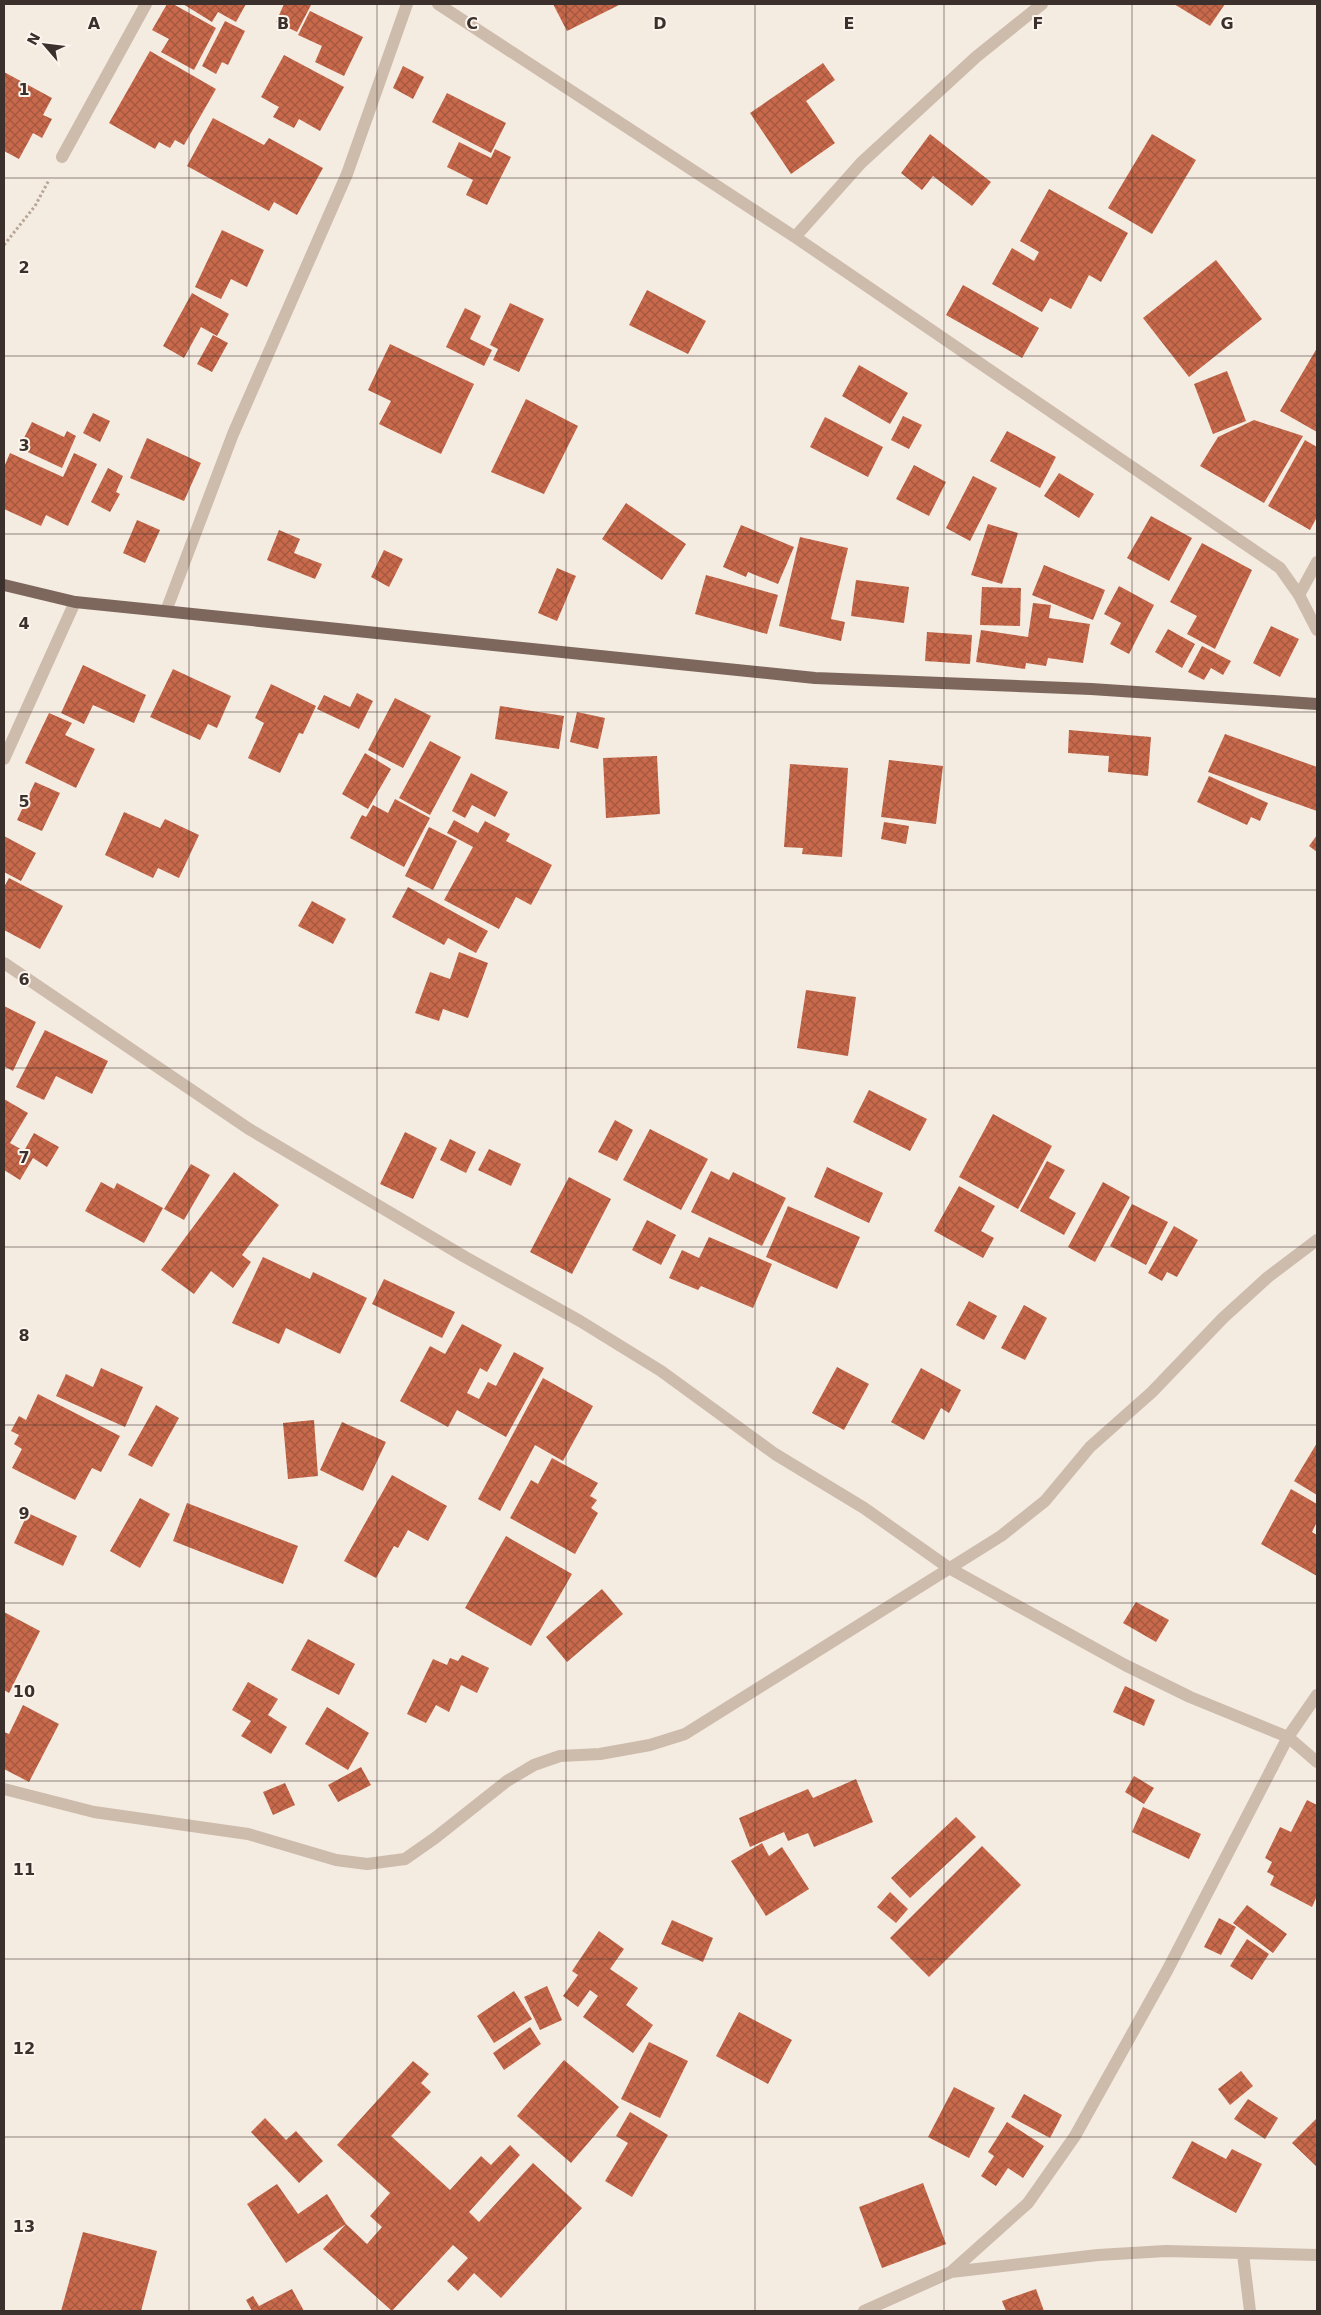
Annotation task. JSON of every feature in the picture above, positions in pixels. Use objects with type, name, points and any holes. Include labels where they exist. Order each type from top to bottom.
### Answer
[{"type":"main road","points":[[4,585],[75,602],[815,678],[1091,689],[1317,704]]},
{"type":"street","points":[[62,157],[146,4]]},
{"type":"street","points":[[166,611],[233,434],[347,174],[407,4]]},
{"type":"street","points":[[438,4],[795,237],[1280,568],[1299,595],[1317,630]]},
{"type":"street","points":[[795,237],[861,163],[976,57],[1042,4]]},
{"type":"street","points":[[1299,595],[1317,562]]},
{"type":"street","points":[[4,759],[75,602]]},
{"type":"street","points":[[4,963],[250,1129],[465,1257],[580,1321],[661,1371],[775,1454],[864,1508],[949,1568],[1125,1665],[1190,1696],[1288,1737],[1317,1762]]},
{"type":"street","points":[[4,1790],[94,1812],[248,1834],[336,1860],[367,1864],[404,1859],[435,1838],[507,1781],[534,1765],[560,1756],[600,1754],[650,1745],[685,1734],[1000,1536],[1045,1501],[1090,1447],[1152,1392],[1223,1318],[1268,1277],[1317,1240]]},
{"type":"street","points":[[951,2272],[1028,2203],[1075,2136],[1168,1970],[1288,1737],[1317,1695]]},
{"type":"street","points":[[864,2311],[951,2272],[1098,2255],[1166,2251],[1317,2256]]},
{"type":"street","points":[[1243,2254],[1250,2311]]},
{"type":"path","points":[[4,244],[34,206],[62,157]]},
{"type":"building","points":[[167,4],[173,4],[216,28],[194,70],[161,52],[169,39],[152,30]]},
{"type":"building","points":[[183,4],[246,4],[236,22],[218,12],[212,22]]},
{"type":"building","points":[[284,4],[311,5],[297,32],[276,22]]},
{"type":"building","points":[[553,4],[621,4],[567,31]]},
{"type":"building","points":[[1174,4],[1225,4],[1210,26]]},
{"type":"building","points":[[310,11],[363,37],[344,76],[315,62],[322,46],[298,35]]},
{"type":"building","points":[[225,21],[245,31],[228,65],[222,62],[216,74],[202,66]]},
{"type":"building","points":[[150,51],[216,89],[184,145],[175,140],[170,148],[159,142],[155,149],[109,123]]},
{"type":"building","points":[[284,55],[344,87],[320,131],[299,119],[294,128],[273,117],[279,107],[261,97]]},
{"type":"building","points":[[823,63],[835,80],[806,101],[835,143],[791,174],[750,113]]},
{"type":"building","points":[[403,66],[424,77],[413,99],[393,88]]},
{"type":"building","points":[[4,72],[52,98],[43,115],[52,119],[42,138],[33,133],[19,159],[4,151]]},
{"type":"building","points":[[447,93],[506,123],[491,153],[432,122]]},
{"type":"building","points":[[213,118],[264,145],[269,138],[323,168],[297,215],[274,202],[269,211],[187,166]]},
{"type":"building","points":[[930,134],[991,182],[972,206],[933,176],[922,190],[901,173]]},
{"type":"building","points":[[1152,134],[1196,160],[1152,234],[1108,208]]},
{"type":"building","points":[[459,142],[491,158],[495,149],[511,157],[487,205],[466,195],[473,180],[447,167]]},
{"type":"building","points":[[1049,189],[1128,233],[1101,282],[1089,275],[1071,309],[1050,298],[1042,312],[992,284],[1012,248],[1034,261],[1039,252],[1020,241]]},
{"type":"building","points":[[222,230],[264,250],[247,287],[231,279],[221,299],[195,287]]},
{"type":"building","points":[[1216,260],[1262,319],[1189,377],[1143,318]]},
{"type":"building","points":[[963,285],[1039,328],[1022,358],[946,315]]},
{"type":"building","points":[[647,290],[706,321],[688,354],[629,325]]},
{"type":"building","points":[[192,293],[229,314],[217,336],[201,327],[184,358],[163,346]]},
{"type":"building","points":[[510,303],[544,319],[519,372],[493,360],[498,349],[490,345]]},
{"type":"building","points":[[465,308],[481,316],[470,339],[492,350],[484,366],[446,347]]},
{"type":"building","points":[[213,335],[228,343],[212,372],[197,364]]},
{"type":"building","points":[[390,344],[474,384],[441,454],[379,424],[391,401],[368,390]]},
{"type":"building","points":[[1317,348],[1317,432],[1280,411]]},
{"type":"building","points":[[859,365],[908,393],[890,424],[842,396]]},
{"type":"building","points":[[1227,371],[1246,421],[1213,434],[1194,384]]},
{"type":"building","points":[[526,399],[578,426],[544,494],[491,472]]},
{"type":"building","points":[[93,413],[110,421],[100,442],[83,433]]},
{"type":"building","points":[[903,416],[922,425],[909,449],[891,440]]},
{"type":"building","points":[[825,417],[883,447],[868,477],[810,447]]},
{"type":"building","points":[[1254,420],[1303,436],[1264,503],[1200,466],[1218,437]]},
{"type":"building","points":[[32,422],[64,437],[67,431],[76,436],[62,468],[19,448]]},
{"type":"building","points":[[1007,431],[1056,457],[1040,488],[990,461]]},
{"type":"building","points":[[147,438],[201,463],[184,501],[130,478]]},
{"type":"building","points":[[1305,440],[1317,447],[1317,517],[1310,530],[1268,506]]},
{"type":"building","points":[[10,453],[63,477],[74,453],[97,464],[68,526],[46,515],[41,526],[4,509],[4,467]]},
{"type":"building","points":[[914,465],[946,482],[929,516],[896,499]]},
{"type":"building","points":[[108,468],[123,476],[116,492],[120,494],[110,512],[91,502]]},
{"type":"building","points":[[1059,473],[1094,494],[1079,518],[1044,496]]},
{"type":"building","points":[[973,476],[997,488],[970,541],[946,528]]},
{"type":"building","points":[[626,503],[686,544],[662,580],[602,539]]},
{"type":"building","points":[[1151,516],[1192,538],[1169,581],[1127,558]]},
{"type":"building","points":[[137,520],[160,530],[145,563],[123,553]]},
{"type":"building","points":[[988,524],[1018,533],[1002,584],[971,575]]},
{"type":"building","points":[[741,525],[794,547],[778,584],[748,572],[746,577],[723,567]]},
{"type":"building","points":[[279,530],[300,539],[294,553],[322,564],[315,579],[267,560]]},
{"type":"building","points":[[800,537],[848,548],[831,619],[845,622],[841,641],[779,626]]},
{"type":"building","points":[[1202,543],[1252,570],[1215,649],[1187,634],[1197,616],[1170,602]]},
{"type":"building","points":[[384,550],[403,559],[389,587],[371,577]]},
{"type":"building","points":[[1044,565],[1105,590],[1093,620],[1032,595]]},
{"type":"building","points":[[557,568],[576,576],[557,621],[538,613]]},
{"type":"building","points":[[706,575],[778,595],[767,634],[695,614]]},
{"type":"building","points":[[856,580],[909,587],[904,623],[851,616]]},
{"type":"building","points":[[1119,586],[1154,605],[1129,654],[1110,644],[1121,623],[1104,614]]},
{"type":"building","points":[[982,587],[1021,588],[1020,626],[980,625]]},
{"type":"building","points":[[1033,603],[1051,605],[1049,618],[1090,624],[1083,663],[1048,658],[1046,666],[1026,663],[1025,669],[976,662],[981,630],[1028,637]]},
{"type":"building","points":[[1271,626],[1299,639],[1280,677],[1253,663]]},
{"type":"building","points":[[1168,629],[1195,644],[1182,668],[1155,652]]},
{"type":"building","points":[[927,632],[972,635],[970,664],[925,661]]},
{"type":"building","points":[[1202,646],[1231,661],[1223,675],[1211,668],[1204,680],[1188,672]]},
{"type":"building","points":[[83,665],[146,695],[134,723],[93,705],[84,724],[61,713]]},
{"type":"building","points":[[173,669],[231,696],[217,728],[208,724],[200,740],[150,717]]},
{"type":"building","points":[[271,684],[316,706],[303,734],[299,733],[280,773],[248,758],[264,723],[255,718]]},
{"type":"building","points":[[357,693],[373,701],[359,729],[317,709],[324,695],[350,707]]},
{"type":"building","points":[[395,698],[431,716],[403,768],[368,750]]},
{"type":"building","points":[[500,706],[564,716],[559,749],[495,739]]},
{"type":"building","points":[[577,712],[605,718],[598,749],[570,742]]},
{"type":"building","points":[[49,713],[72,723],[65,735],[95,749],[76,788],[25,763]]},
{"type":"building","points":[[1069,730],[1151,737],[1148,776],[1108,772],[1109,756],[1068,753]]},
{"type":"building","points":[[1225,734],[1317,767],[1317,811],[1208,772]]},
{"type":"building","points":[[430,741],[461,757],[430,815],[399,798]]},
{"type":"building","points":[[365,753],[391,769],[368,809],[342,794]]},
{"type":"building","points":[[657,756],[660,814],[606,818],[603,758]]},
{"type":"building","points":[[889,760],[943,766],[936,824],[881,817]]},
{"type":"building","points":[[790,764],[848,768],[842,857],[802,854],[803,848],[784,847]]},
{"type":"building","points":[[471,773],[508,792],[495,817],[472,805],[465,818],[452,811]]},
{"type":"building","points":[[1209,776],[1268,803],[1260,821],[1251,817],[1247,825],[1197,802]]},
{"type":"building","points":[[35,782],[60,793],[42,831],[17,820]]},
{"type":"building","points":[[395,799],[430,818],[404,867],[350,838],[362,815],[366,817],[373,805],[388,813]]},
{"type":"building","points":[[124,812],[160,828],[165,819],[199,835],[179,878],[158,868],[153,878],[105,855]]},
{"type":"building","points":[[454,820],[478,833],[485,821],[510,834],[506,841],[552,865],[531,905],[516,897],[499,929],[444,900],[473,847],[447,833]]},
{"type":"building","points":[[884,822],[909,826],[906,844],[881,839]]},
{"type":"building","points":[[429,827],[457,841],[433,890],[405,876]]},
{"type":"building","points":[[1317,835],[1317,852],[1309,846]]},
{"type":"building","points":[[4,836],[36,853],[21,881],[4,872]]},
{"type":"building","points":[[9,878],[63,906],[40,949],[4,930],[4,887]]},
{"type":"building","points":[[408,887],[488,931],[476,953],[448,938],[444,945],[392,917]]},
{"type":"building","points":[[312,901],[346,919],[333,944],[298,926]]},
{"type":"building","points":[[459,952],[488,963],[468,1018],[443,1009],[439,1021],[415,1013],[430,972],[450,979]]},
{"type":"building","points":[[806,990],[856,997],[848,1056],[797,1048]]},
{"type":"building","points":[[4,1006],[36,1022],[13,1071],[4,1066]]},
{"type":"building","points":[[45,1030],[108,1061],[92,1094],[56,1076],[44,1100],[16,1087]]},
{"type":"building","points":[[869,1090],[927,1119],[910,1151],[853,1122]]},
{"type":"building","points":[[4,1099],[28,1113],[10,1143],[24,1151],[34,1133],[59,1147],[47,1167],[33,1158],[20,1180],[4,1170]]},
{"type":"building","points":[[993,1114],[1052,1146],[1018,1209],[959,1177]]},
{"type":"building","points":[[615,1120],[633,1130],[617,1161],[598,1152]]},
{"type":"building","points":[[650,1129],[708,1159],[681,1210],[623,1180]]},
{"type":"building","points":[[405,1132],[437,1148],[413,1199],[380,1184]]},
{"type":"building","points":[[450,1139],[476,1152],[466,1173],[440,1160]]},
{"type":"building","points":[[489,1149],[521,1164],[511,1186],[478,1170]]},
{"type":"building","points":[[1047,1161],[1065,1170],[1049,1198],[1076,1213],[1064,1235],[1020,1211]]},
{"type":"building","points":[[191,1164],[210,1175],[184,1220],[164,1209]]},
{"type":"building","points":[[827,1167],[883,1193],[869,1223],[814,1197]]},
{"type":"building","points":[[711,1171],[729,1180],[733,1172],[786,1198],[762,1246],[691,1212]]},
{"type":"building","points":[[234,1172],[279,1205],[242,1255],[251,1262],[233,1288],[211,1271],[194,1294],[161,1270]]},
{"type":"building","points":[[569,1177],[611,1199],[572,1274],[530,1252]]},
{"type":"building","points":[[101,1182],[114,1189],[117,1183],[163,1208],[144,1243],[85,1211]]},
{"type":"building","points":[[1103,1182],[1130,1197],[1095,1262],[1068,1247]]},
{"type":"building","points":[[959,1186],[995,1206],[981,1231],[994,1238],[983,1258],[934,1231]]},
{"type":"building","points":[[1132,1204],[1168,1222],[1146,1265],[1110,1246]]},
{"type":"building","points":[[788,1206],[860,1237],[837,1289],[766,1257]]},
{"type":"building","points":[[647,1220],[676,1235],[661,1265],[632,1250]]},
{"type":"building","points":[[1174,1226],[1198,1240],[1177,1277],[1167,1272],[1162,1281],[1148,1273]]},
{"type":"building","points":[[709,1237],[772,1264],[753,1308],[701,1286],[698,1290],[669,1278],[682,1250],[699,1258]]},
{"type":"building","points":[[263,1257],[310,1279],[313,1272],[367,1298],[340,1354],[286,1328],[279,1344],[232,1323]]},
{"type":"building","points":[[384,1279],[455,1312],[442,1338],[372,1304]]},
{"type":"building","points":[[969,1301],[997,1316],[984,1340],[956,1325]]},
{"type":"building","points":[[1024,1305],[1047,1318],[1025,1360],[1001,1348]]},
{"type":"building","points":[[462,1324],[502,1345],[487,1372],[480,1368],[467,1393],[479,1399],[488,1382],[496,1386],[514,1352],[544,1368],[506,1437],[457,1410],[448,1427],[400,1401],[430,1346],[445,1354]]},
{"type":"building","points":[[837,1367],[869,1384],[844,1430],[812,1413]]},
{"type":"building","points":[[101,1368],[143,1387],[125,1427],[56,1396],[66,1374],[93,1387]]},
{"type":"building","points":[[921,1368],[961,1390],[949,1413],[941,1408],[924,1440],[891,1422]]},
{"type":"building","points":[[543,1378],[593,1406],[563,1461],[535,1445],[500,1511],[478,1499]]},
{"type":"building","points":[[38,1394],[120,1436],[101,1472],[92,1468],[75,1500],[12,1468],[22,1449],[14,1444],[19,1435],[11,1431],[19,1416],[26,1420]]},
{"type":"building","points":[[156,1405],[179,1418],[152,1467],[128,1455]]},
{"type":"building","points":[[314,1420],[318,1476],[288,1479],[283,1423]]},
{"type":"building","points":[[342,1422],[386,1442],[363,1491],[320,1470]]},
{"type":"building","points":[[1317,1443],[1317,1495],[1294,1481]]},
{"type":"building","points":[[552,1458],[598,1483],[590,1496],[597,1500],[591,1508],[598,1513],[575,1554],[510,1518],[531,1480],[538,1484]]},
{"type":"building","points":[[392,1475],[447,1506],[428,1541],[408,1530],[398,1548],[394,1546],[376,1578],[344,1561]]},
{"type":"building","points":[[1291,1489],[1317,1504],[1317,1522],[1312,1532],[1317,1535],[1317,1576],[1261,1544]]},
{"type":"building","points":[[140,1498],[170,1514],[140,1568],[110,1551]]},
{"type":"building","points":[[187,1503],[298,1546],[283,1584],[173,1541]]},
{"type":"building","points":[[28,1513],[77,1536],[63,1566],[14,1543]]},
{"type":"building","points":[[506,1536],[572,1574],[531,1646],[465,1608]]},
{"type":"building","points":[[602,1589],[623,1614],[567,1662],[546,1637]]},
{"type":"building","points":[[1136,1602],[1169,1620],[1156,1642],[1123,1623]]},
{"type":"building","points":[[4,1612],[40,1631],[9,1693],[4,1690]]},
{"type":"building","points":[[308,1639],[355,1664],[339,1695],[291,1670]]},
{"type":"building","points":[[462,1655],[489,1668],[477,1693],[461,1685],[449,1712],[436,1705],[426,1723],[407,1714],[433,1659],[447,1665],[450,1658],[458,1661]]},
{"type":"building","points":[[248,1682],[278,1699],[268,1715],[287,1727],[271,1754],[241,1736],[251,1721],[232,1710]]},
{"type":"building","points":[[1125,1686],[1155,1700],[1144,1726],[1113,1712]]},
{"type":"building","points":[[23,1705],[59,1724],[29,1782],[4,1769],[4,1732],[9,1734]]},
{"type":"building","points":[[327,1707],[369,1733],[348,1770],[305,1744]]},
{"type":"building","points":[[361,1767],[371,1785],[338,1802],[328,1785]]},
{"type":"building","points":[[1134,1776],[1154,1788],[1144,1804],[1125,1792]]},
{"type":"building","points":[[856,1779],[873,1822],[814,1847],[808,1833],[788,1841],[784,1832],[750,1847],[739,1818],[808,1789],[813,1798]]},
{"type":"building","points":[[285,1783],[295,1805],[273,1815],[263,1792]]},
{"type":"building","points":[[1307,1800],[1317,1805],[1317,1896],[1312,1907],[1270,1885],[1274,1876],[1267,1872],[1272,1862],[1265,1858],[1280,1827],[1291,1832]]},
{"type":"building","points":[[1143,1807],[1201,1834],[1189,1859],[1132,1832]]},
{"type":"building","points":[[956,1817],[976,1837],[910,1898],[891,1878]]},
{"type":"building","points":[[762,1843],[769,1856],[782,1847],[809,1889],[766,1916],[731,1861]]},
{"type":"building","points":[[982,1846],[1021,1885],[929,1977],[890,1938]]},
{"type":"building","points":[[890,1892],[908,1909],[896,1923],[877,1907]]},
{"type":"building","points":[[1247,1905],[1287,1934],[1273,1953],[1233,1923]]},
{"type":"building","points":[[1219,1918],[1236,1927],[1221,1955],[1204,1947]]},
{"type":"building","points":[[672,1920],[713,1938],[703,1962],[661,1944]]},
{"type":"building","points":[[599,1931],[624,1949],[610,1969],[638,1988],[626,2005],[653,2025],[633,2053],[583,2017],[598,1996],[590,1990],[578,2007],[563,1996],[578,1975],[572,1971]]},
{"type":"building","points":[[1247,1939],[1269,1954],[1252,1980],[1230,1966]]},
{"type":"building","points":[[547,1986],[562,2020],[540,2030],[524,1997]]},
{"type":"building","points":[[514,1991],[532,2019],[494,2043],[477,2016]]},
{"type":"building","points":[[739,2012],[792,2040],[768,2084],[716,2056]]},
{"type":"building","points":[[530,2027],[541,2044],[504,2070],[493,2053]]},
{"type":"building","points":[[649,2042],[688,2061],[660,2118],[621,2099]]},
{"type":"building","points":[[564,2060],[619,2107],[571,2163],[517,2116]]},
{"type":"building","points":[[413,2061],[429,2074],[421,2083],[431,2092],[391,2136],[450,2190],[481,2156],[491,2165],[510,2145],[520,2155],[469,2212],[479,2222],[533,2163],[582,2208],[501,2298],[474,2273],[458,2291],[447,2281],[468,2258],[453,2245],[392,2311],[323,2249],[346,2224],[367,2244],[382,2227],[370,2216],[390,2193],[337,2145]]},
{"type":"building","points":[[1241,2071],[1253,2086],[1230,2105],[1218,2089]]},
{"type":"building","points":[[954,2087],[995,2108],[969,2158],[928,2137]]},
{"type":"building","points":[[1024,2094],[1062,2115],[1050,2138],[1011,2117]]},
{"type":"building","points":[[1248,2099],[1278,2118],[1265,2139],[1234,2119]]},
{"type":"building","points":[[630,2112],[668,2135],[632,2197],[605,2181],[628,2143],[616,2136]]},
{"type":"building","points":[[265,2118],[286,2140],[296,2131],[323,2161],[299,2183],[251,2132]]},
{"type":"building","points":[[1317,2118],[1317,2167],[1292,2143]]},
{"type":"building","points":[[1007,2122],[1044,2146],[1023,2178],[1008,2168],[996,2186],[981,2176],[994,2156],[988,2152]]},
{"type":"building","points":[[1192,2141],[1226,2159],[1232,2149],[1262,2164],[1236,2213],[1172,2178]]},
{"type":"building","points":[[923,2183],[946,2244],[882,2268],[859,2207]]},
{"type":"building","points":[[277,2184],[298,2214],[327,2194],[346,2224],[286,2263],[247,2204]]},
{"type":"building","points":[[83,2232],[157,2251],[141,2311],[61,2311]]},
{"type":"building","points":[[292,2289],[304,2311],[252,2311],[246,2300],[253,2296],[259,2306]]},
{"type":"building","points":[[1036,2289],[1044,2311],[1006,2311],[1002,2301]]}]
